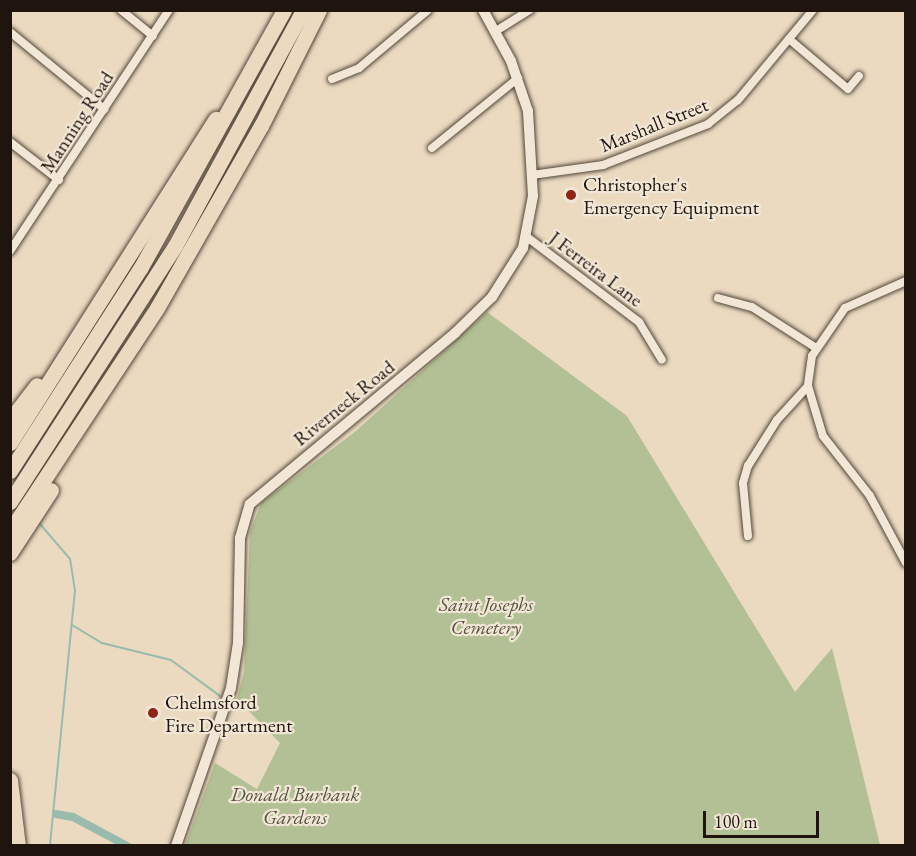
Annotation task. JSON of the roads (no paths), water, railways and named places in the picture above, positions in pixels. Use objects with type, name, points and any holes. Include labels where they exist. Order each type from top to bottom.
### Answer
[{"type":"highway","points":[[10,443],[283,10]]},
{"type":"highway","points":[[10,471],[170,219],[283,10]]},
{"type":"highway","points":[[10,502],[170,254],[303,10]]},
{"type":"highway","points":[[10,553],[236,171],[319,10]]},
{"type":"highway","points":[[10,420],[86,325]]},
{"type":"highway","points":[[10,531],[125,359]]},
{"type":"highway","points":[[10,780],[18,846]]},
{"type":"main road","name":"Riverneck Road","points":[[176,846],[231,688],[240,538],[249,504],[272,480],[369,410],[470,320],[510,272],[527,237],[532,176],[528,111],[518,78],[496,31],[483,10]]},
{"type":"street","points":[[121,10],[153,36]]},
{"type":"street","name":"Manning Road","points":[[11,250],[169,10]]},
{"type":"street","points":[[332,79],[360,69],[428,10]]},
{"type":"street","points":[[496,31],[530,10]]},
{"type":"street","name":"Marshall Street","points":[[532,176],[603,165],[700,128],[738,100],[813,10]]},
{"type":"street","points":[[10,32],[105,110]]},
{"type":"street","points":[[789,39],[848,89],[859,76]]},
{"type":"street","points":[[432,148],[518,78]]},
{"type":"street","points":[[10,142],[59,180]]},
{"type":"street","name":"J Ferreira Lane","points":[[527,237],[639,322],[662,360]]},
{"type":"street","points":[[906,281],[845,308],[816,348],[808,386],[823,436],[870,496],[903,549],[906,563]]},
{"type":"street","points":[[718,298],[752,307],[816,348]]},
{"type":"street","points":[[748,536],[743,483],[748,466],[777,420],[808,386]]},
{"type":"waterway","points":[[40,524],[70,559],[75,590],[50,846]]},
{"type":"waterway","points":[[72,625],[102,643],[171,660],[220,696]]},
{"type":"waterway","points":[[56,814],[73,817],[127,846]]},
{"type":"place","name":"Christopher's Emergency Equipment","points":[[571,195]]},
{"type":"place","name":"Chelmsford Fire Department","points":[[153,713]]},
{"type":"park label","name":"Saint Josephs Cemetery","points":[[486,616]]},
{"type":"park label","name":"Donald Burbank Gardens","points":[[295,806]]}]
